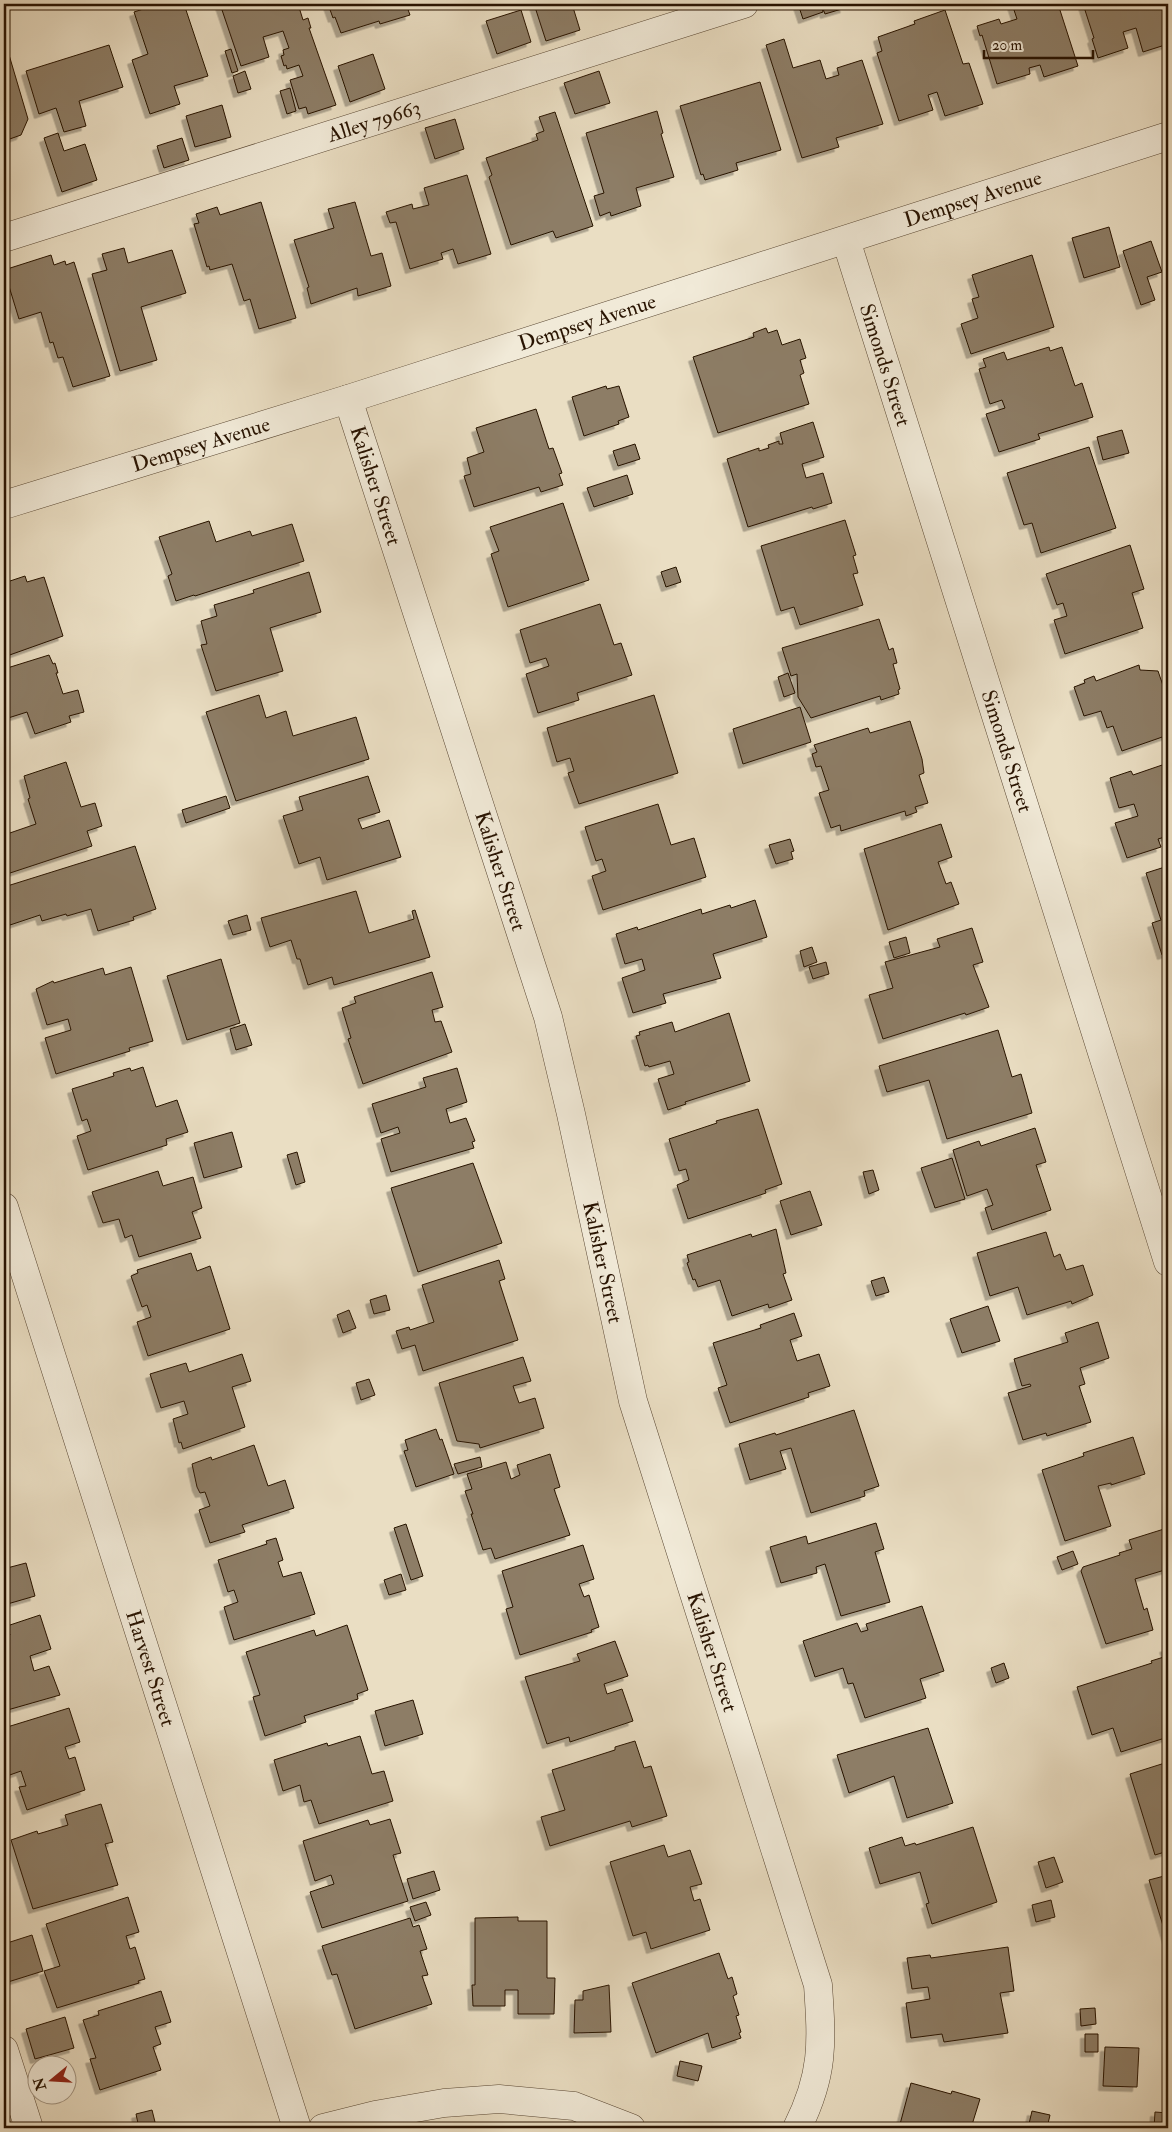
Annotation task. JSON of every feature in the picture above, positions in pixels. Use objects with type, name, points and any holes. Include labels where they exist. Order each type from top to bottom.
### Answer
[{"type":"street","name":"Alley 79663","points":[[4,238],[744,4]]},
{"type":"street","name":"Dempsey Avenue","points":[[4,505],[348,399],[1168,136]]},
{"type":"street","name":"Simonds Street","points":[[846,240],[1168,1262]]},
{"type":"street","name":"Kalisher Street","points":[[348,399],[548,1017],[573,1123],[632,1401],[818,1986],[822,2038],[817,2080],[797,2128]]},
{"type":"street","name":"Harvest Street","points":[[4,1207],[296,2128]]},
{"type":"street","points":[[4,2050],[29,2128]]},
{"type":"street","points":[[323,2128],[375,2115],[444,2104],[499,2099],[574,2106],[631,2128]]},
{"type":"building","points":[[159,4],[184,4],[208,76],[174,86],[180,104],[150,114],[132,60],[148,54],[134,12]]},
{"type":"building","points":[[220,4],[298,4],[303,20],[308,18],[311,28],[309,28],[336,105],[308,114],[306,107],[299,109],[290,80],[303,76],[299,65],[287,69],[286,65],[284,66],[281,56],[284,55],[283,50],[289,48],[283,31],[263,37],[269,57],[241,66]]},
{"type":"building","points":[[328,4],[406,4],[410,15],[380,24],[379,21],[341,33]]},
{"type":"building","points":[[534,4],[572,4],[580,30],[546,41]]},
{"type":"building","points":[[798,4],[821,4],[823,12],[803,19]]},
{"type":"building","points":[[821,4],[843,4],[845,8],[825,14]]},
{"type":"building","points":[[1012,4],[1058,4],[1078,66],[1044,77],[1040,65],[1029,68],[1030,74],[997,84],[982,35],[980,36],[977,26],[999,19],[1001,24],[1017,19]]},
{"type":"building","points":[[1083,4],[1158,4],[1159,7],[1167,4],[1168,44],[1143,52],[1136,28],[1123,32],[1128,48],[1098,58]]},
{"type":"building","points":[[521,10],[531,42],[497,54],[486,21]]},
{"type":"building","points":[[945,10],[963,64],[969,63],[983,104],[945,116],[937,92],[928,95],[933,110],[899,121],[877,53],[882,51],[878,37],[915,24],[914,21]]},
{"type":"building","points":[[784,39],[793,68],[820,60],[826,79],[839,75],[837,68],[862,60],[883,124],[836,138],[839,147],[802,158],[766,45]]},
{"type":"building","points":[[109,45],[123,87],[79,101],[86,126],[64,132],[56,108],[39,114],[26,71]]},
{"type":"building","points":[[7,48],[28,119],[21,135],[4,141],[4,49]]},
{"type":"building","points":[[231,49],[238,71],[232,73],[225,51]]},
{"type":"building","points":[[373,54],[385,89],[350,102],[338,66]]},
{"type":"building","points":[[245,71],[251,89],[238,93],[233,76]]},
{"type":"building","points":[[599,71],[610,103],[575,114],[564,83]]},
{"type":"building","points":[[760,82],[781,150],[736,163],[738,170],[705,180],[703,174],[701,175],[680,106]]},
{"type":"building","points":[[290,88],[296,111],[287,114],[280,91]]},
{"type":"building","points":[[222,105],[231,137],[195,147],[186,116]]},
{"type":"building","points":[[657,111],[663,133],[661,134],[674,177],[636,188],[641,206],[611,216],[610,212],[600,216],[594,196],[604,193],[586,133]]},
{"type":"building","points":[[555,112],[593,226],[556,238],[553,231],[511,245],[489,177],[492,175],[486,158],[538,140],[536,134],[544,131],[539,117]]},
{"type":"building","points":[[455,119],[464,149],[435,159],[425,128]]},
{"type":"building","points":[[58,133],[64,151],[85,144],[97,180],[62,192],[44,138]]},
{"type":"building","points":[[182,138],[189,160],[164,168],[157,146]]},
{"type":"building","points":[[467,175],[491,254],[458,264],[453,249],[441,253],[443,259],[410,269],[396,222],[390,223],[386,212],[412,204],[413,209],[429,205],[424,188]]},
{"type":"building","points":[[261,202],[296,318],[259,329],[250,299],[244,301],[232,264],[210,270],[209,266],[207,267],[194,224],[199,223],[196,214],[217,207],[220,215]]},
{"type":"building","points":[[355,202],[371,256],[382,253],[391,286],[358,296],[357,288],[311,304],[307,288],[309,287],[294,240],[334,228],[328,209]]},
{"type":"building","points":[[1109,227],[1120,267],[1084,278],[1072,238]]},
{"type":"building","points":[[1151,241],[1162,272],[1147,277],[1155,300],[1141,305],[1123,251]]},
{"type":"building","points":[[124,248],[128,263],[172,250],[186,293],[141,307],[157,360],[120,371],[92,274],[107,270],[102,254]]},
{"type":"building","points":[[51,255],[54,265],[65,261],[66,265],[74,262],[110,376],[73,387],[63,357],[58,358],[53,342],[50,343],[41,312],[19,319],[4,270]]},
{"type":"building","points":[[1032,255],[1054,327],[971,354],[961,324],[978,318],[972,299],[979,297],[972,275]]},
{"type":"building","points":[[766,328],[768,333],[777,330],[782,345],[800,339],[806,358],[800,360],[804,373],[800,375],[809,404],[718,433],[693,357],[754,337],[753,333]]},
{"type":"building","points":[[1049,347],[1050,351],[1062,347],[1075,386],[1082,383],[1093,417],[1038,434],[1040,439],[999,452],[986,414],[1005,408],[1002,400],[990,404],[979,369],[986,367],[983,359],[1004,352],[1007,360]]},
{"type":"building","points":[[606,386],[607,389],[619,386],[629,417],[618,421],[619,424],[584,436],[572,397]]},
{"type":"building","points":[[536,409],[549,449],[553,448],[562,473],[559,474],[563,485],[541,492],[539,487],[474,507],[464,476],[471,474],[467,458],[484,452],[476,428]]},
{"type":"building","points":[[813,422],[824,457],[802,464],[806,478],[823,473],[832,503],[813,509],[812,507],[748,527],[727,459],[759,448],[759,451],[769,448],[768,445],[779,441],[779,444],[783,444],[780,433]]},
{"type":"building","points":[[1122,430],[1129,453],[1103,460],[1097,437]]},
{"type":"building","points":[[635,444],[640,459],[618,466],[613,451]]},
{"type":"building","points":[[1089,447],[1116,528],[1041,553],[1032,523],[1024,525],[1007,473]]},
{"type":"building","points":[[627,475],[633,494],[594,507],[587,488]]},
{"type":"building","points":[[563,503],[589,580],[508,607],[491,554],[499,551],[490,527]]},
{"type":"building","points":[[845,520],[856,555],[853,556],[858,573],[853,574],[863,605],[800,625],[794,607],[781,611],[761,546]]},
{"type":"building","points":[[209,521],[216,542],[250,531],[252,536],[292,524],[304,561],[176,601],[168,576],[172,574],[159,537]]},
{"type":"building","points":[[1130,545],[1144,589],[1132,593],[1143,628],[1065,654],[1054,620],[1067,616],[1063,603],[1057,605],[1046,574]]},
{"type":"building","points":[[676,567],[681,582],[666,587],[661,572]]},
{"type":"building","points":[[309,572],[321,612],[270,628],[283,671],[216,691],[201,645],[207,644],[201,621],[217,616],[214,605],[254,593],[253,590]]},
{"type":"building","points":[[25,576],[27,582],[44,577],[63,636],[4,657],[4,583]]},
{"type":"building","points":[[600,604],[614,645],[621,643],[632,675],[577,693],[579,700],[538,713],[526,674],[549,666],[546,658],[530,663],[520,630]]},
{"type":"building","points":[[879,619],[889,650],[893,648],[897,663],[893,664],[900,689],[898,690],[899,694],[881,700],[880,696],[811,718],[798,697],[797,674],[791,676],[782,648]]},
{"type":"building","points":[[49,655],[53,664],[55,663],[58,673],[56,673],[63,694],[78,690],[84,712],[69,716],[71,722],[35,734],[27,712],[5,719],[4,669]]},
{"type":"building","points":[[1139,665],[1140,670],[1158,671],[1168,700],[1168,735],[1122,751],[1113,726],[1107,728],[1101,711],[1084,716],[1074,687],[1085,683],[1084,680],[1094,676],[1096,681]]},
{"type":"building","points":[[788,673],[795,693],[784,697],[778,677]]},
{"type":"building","points":[[259,695],[266,718],[286,711],[293,736],[356,717],[369,759],[236,801],[206,712]]},
{"type":"building","points":[[654,695],[678,773],[579,804],[568,773],[574,771],[570,758],[557,762],[547,728]]},
{"type":"building","points":[[800,707],[811,742],[743,764],[733,729]]},
{"type":"building","points":[[910,721],[922,759],[924,773],[919,775],[928,803],[915,807],[917,812],[906,816],[905,811],[841,831],[840,825],[831,828],[819,793],[829,790],[821,766],[816,767],[812,754],[817,752],[814,745],[868,728],[870,733]]},
{"type":"building","points":[[66,762],[81,807],[95,803],[102,826],[87,831],[92,846],[4,875],[4,835],[36,824],[28,799],[30,798],[24,776]]},
{"type":"building","points":[[1168,763],[1168,836],[1158,839],[1161,847],[1127,858],[1115,823],[1138,816],[1134,804],[1119,808],[1110,778],[1131,771],[1133,775]]},
{"type":"building","points":[[368,776],[380,812],[358,819],[362,829],[389,820],[401,857],[327,880],[320,857],[299,864],[283,816],[303,810],[299,797]]},
{"type":"building","points":[[226,796],[230,808],[186,823],[182,810]]},
{"type":"building","points":[[658,804],[671,845],[694,838],[706,877],[603,910],[592,876],[606,871],[602,859],[596,861],[585,827]]},
{"type":"building","points":[[941,824],[952,857],[938,862],[946,884],[951,882],[959,904],[888,930],[864,849]]},
{"type":"building","points":[[790,839],[794,851],[791,852],[793,859],[776,864],[769,845]]},
{"type":"building","points":[[135,846],[156,909],[133,917],[134,920],[98,931],[91,909],[42,921],[40,915],[10,925],[4,906],[4,887]]},
{"type":"building","points":[[1168,866],[1168,953],[1162,955],[1152,923],[1161,920],[1146,873]]},
{"type":"building","points":[[356,891],[369,933],[414,919],[412,911],[415,910],[430,957],[334,985],[332,977],[308,985],[300,959],[297,959],[291,940],[270,947],[261,918]]},
{"type":"building","points":[[755,900],[767,937],[713,954],[721,978],[663,994],[666,1003],[633,1013],[622,978],[645,970],[642,959],[625,964],[616,934],[637,927],[638,930],[701,909],[702,914],[730,905],[731,908]]},
{"type":"building","points":[[247,915],[251,930],[233,935],[228,921]]},
{"type":"building","points":[[972,928],[983,962],[973,965],[989,1007],[883,1039],[869,995],[893,988],[885,962],[940,947],[937,939]]},
{"type":"building","points":[[906,937],[910,953],[894,958],[889,942]]},
{"type":"building","points":[[812,947],[817,962],[804,967],[800,951]]},
{"type":"building","points":[[221,959],[240,1023],[187,1040],[167,976]]},
{"type":"building","points":[[826,962],[829,974],[813,979],[809,967]]},
{"type":"building","points":[[131,967],[153,1041],[129,1048],[130,1051],[56,1074],[45,1038],[71,1030],[68,1019],[47,1025],[36,989],[53,981],[54,983],[103,968],[105,975]]},
{"type":"building","points":[[432,972],[443,1007],[432,1010],[435,1022],[441,1021],[452,1052],[363,1084],[348,1039],[351,1038],[342,1008],[356,1003],[354,997]]},
{"type":"building","points":[[729,1013],[750,1081],[685,1102],[686,1104],[668,1110],[658,1079],[674,1074],[670,1061],[649,1067],[648,1065],[645,1066],[636,1036],[640,1035],[639,1032],[672,1022],[675,1032]]},
{"type":"building","points":[[245,1024],[252,1045],[236,1050],[230,1029]]},
{"type":"building","points":[[998,1030],[1012,1077],[1021,1074],[1032,1113],[947,1139],[929,1080],[887,1092],[879,1066]]},
{"type":"building","points":[[143,1067],[156,1107],[177,1100],[188,1132],[166,1139],[167,1145],[88,1170],[77,1136],[91,1131],[87,1119],[82,1121],[72,1089],[114,1076],[113,1073],[130,1068],[131,1071]]},
{"type":"building","points":[[457,1068],[467,1102],[446,1109],[450,1123],[466,1118],[475,1141],[472,1142],[474,1148],[391,1172],[381,1139],[400,1133],[398,1127],[381,1133],[372,1104],[426,1087],[423,1078]]},
{"type":"building","points":[[758,1109],[782,1184],[765,1190],[766,1193],[688,1219],[677,1185],[689,1180],[686,1169],[679,1171],[669,1139],[717,1123],[716,1121]]},
{"type":"building","points":[[1035,1128],[1046,1162],[1036,1165],[1051,1210],[992,1230],[985,1208],[993,1205],[987,1189],[967,1196],[953,1150],[979,1141],[981,1146]]},
{"type":"building","points":[[232,1132],[242,1167],[204,1178],[194,1143]]},
{"type":"building","points":[[297,1152],[305,1182],[296,1185],[287,1155]]},
{"type":"building","points":[[952,1158],[965,1199],[935,1208],[921,1168]]},
{"type":"building","points":[[473,1163],[502,1243],[418,1272],[391,1188]]},
{"type":"building","points":[[873,1170],[879,1190],[869,1194],[863,1172]]},
{"type":"building","points":[[158,1171],[163,1186],[193,1177],[202,1208],[192,1212],[201,1238],[139,1257],[132,1235],[125,1238],[119,1219],[103,1223],[92,1192]]},
{"type":"building","points":[[810,1191],[822,1225],[791,1235],[780,1201]]},
{"type":"building","points":[[776,1229],[786,1273],[783,1274],[792,1300],[769,1308],[768,1304],[732,1316],[720,1280],[698,1287],[695,1279],[693,1280],[687,1263],[689,1262],[687,1255],[751,1234],[752,1237]]},
{"type":"building","points":[[1046,1232],[1054,1257],[1060,1254],[1066,1270],[1083,1265],[1093,1295],[1072,1304],[1071,1301],[1027,1315],[1018,1287],[990,1296],[977,1253]]},
{"type":"building","points":[[191,1253],[197,1271],[210,1266],[230,1329],[148,1356],[137,1322],[151,1317],[147,1305],[142,1307],[131,1276],[138,1273],[137,1270]]},
{"type":"building","points":[[499,1260],[505,1279],[499,1281],[518,1340],[423,1371],[415,1345],[402,1349],[396,1331],[409,1327],[410,1330],[434,1322],[422,1285]]},
{"type":"building","points":[[884,1277],[889,1292],[876,1296],[871,1281]]},
{"type":"building","points":[[386,1295],[390,1310],[374,1314],[370,1300]]},
{"type":"building","points":[[988,1306],[1000,1341],[962,1353],[950,1319]]},
{"type":"building","points":[[349,1310],[356,1328],[343,1333],[337,1315]]},
{"type":"building","points":[[794,1313],[802,1336],[790,1340],[797,1361],[819,1354],[830,1386],[808,1393],[809,1397],[730,1423],[718,1388],[727,1385],[713,1343],[761,1328],[760,1325]]},
{"type":"building","points":[[1098,1322],[1109,1358],[1080,1368],[1085,1384],[1079,1386],[1091,1422],[1047,1436],[1046,1433],[1023,1440],[1008,1393],[1031,1386],[1030,1384],[1022,1386],[1014,1359],[1068,1342],[1065,1333]]},
{"type":"building","points":[[242,1354],[251,1381],[232,1387],[245,1427],[183,1449],[181,1442],[179,1443],[173,1419],[188,1414],[184,1401],[161,1408],[150,1374],[186,1363],[189,1372]]},
{"type":"building","points":[[523,1357],[531,1381],[513,1386],[519,1403],[535,1398],[544,1428],[480,1448],[479,1444],[457,1441],[439,1383]]},
{"type":"building","points":[[369,1379],[375,1395],[361,1400],[356,1383]]},
{"type":"building","points":[[854,1410],[879,1486],[864,1491],[865,1496],[811,1513],[791,1448],[780,1451],[786,1469],[750,1480],[739,1444],[775,1433],[776,1435]]},
{"type":"building","points":[[436,1429],[440,1440],[442,1439],[454,1474],[416,1487],[404,1451],[408,1450],[405,1440]]},
{"type":"building","points":[[1133,1437],[1145,1474],[1111,1485],[1111,1483],[1098,1486],[1111,1526],[1065,1541],[1042,1470],[1084,1456],[1083,1453]]},
{"type":"building","points":[[254,1445],[268,1486],[285,1480],[294,1508],[242,1525],[245,1532],[210,1543],[199,1510],[210,1506],[205,1492],[200,1493],[197,1487],[192,1464],[211,1457],[212,1460]]},
{"type":"building","points":[[550,1454],[560,1487],[554,1489],[570,1535],[495,1559],[491,1548],[483,1550],[471,1514],[473,1514],[465,1491],[472,1489],[467,1474],[506,1462],[511,1479],[520,1475],[517,1465]]},
{"type":"building","points":[[480,1457],[482,1467],[458,1474],[454,1464]]},
{"type":"building","points":[[876,1523],[884,1549],[875,1552],[890,1602],[841,1616],[825,1564],[816,1567],[817,1573],[781,1583],[770,1547],[806,1536],[808,1544]]},
{"type":"building","points":[[406,1524],[423,1576],[411,1580],[394,1528]]},
{"type":"building","points":[[1164,1529],[1168,1545],[1168,1569],[1135,1579],[1144,1610],[1147,1608],[1153,1630],[1106,1644],[1081,1571],[1083,1567],[1132,1549],[1129,1540]]},
{"type":"building","points":[[276,1538],[283,1560],[278,1562],[283,1577],[301,1572],[315,1614],[234,1640],[224,1607],[238,1602],[234,1590],[228,1592],[218,1560],[267,1544],[266,1541]]},
{"type":"building","points":[[583,1545],[594,1579],[579,1584],[584,1597],[589,1595],[599,1627],[591,1630],[592,1632],[520,1655],[506,1609],[513,1607],[502,1571]]},
{"type":"building","points":[[1073,1551],[1078,1564],[1062,1570],[1057,1557]]},
{"type":"building","points":[[4,1558],[7,1568],[26,1563],[35,1596],[4,1605]]},
{"type":"building","points":[[401,1574],[406,1590],[389,1595],[384,1580]]},
{"type":"building","points":[[922,1606],[944,1671],[920,1679],[926,1698],[865,1718],[853,1683],[848,1684],[843,1668],[815,1677],[803,1641],[857,1623],[861,1632],[868,1630],[866,1624]]},
{"type":"building","points":[[40,1615],[51,1649],[30,1656],[34,1671],[49,1666],[60,1695],[4,1711],[4,1637],[10,1635],[7,1626]]},
{"type":"building","points":[[347,1625],[368,1690],[357,1694],[358,1699],[304,1716],[306,1722],[265,1736],[253,1697],[260,1695],[246,1652],[314,1630],[316,1636]]},
{"type":"building","points":[[615,1641],[628,1676],[604,1684],[607,1694],[622,1689],[633,1721],[570,1742],[569,1737],[547,1744],[525,1677],[580,1661],[577,1654]]},
{"type":"building","points":[[1168,1647],[1168,1682],[1165,1683],[1168,1694],[1168,1737],[1121,1752],[1113,1728],[1092,1735],[1077,1687],[1152,1663],[1151,1661],[1167,1656],[1164,1648]]},
{"type":"building","points":[[1004,1663],[1009,1678],[996,1683],[991,1668]]},
{"type":"building","points":[[413,1700],[423,1734],[385,1746],[375,1711]]},
{"type":"building","points":[[69,1708],[80,1742],[65,1747],[69,1759],[75,1757],[85,1790],[27,1810],[19,1787],[26,1786],[21,1771],[4,1777],[4,1728]]},
{"type":"building","points":[[928,1728],[953,1803],[907,1818],[894,1776],[849,1793],[837,1755]]},
{"type":"building","points":[[360,1736],[372,1774],[384,1771],[393,1801],[319,1824],[311,1800],[304,1802],[300,1785],[283,1791],[274,1760],[327,1743],[328,1746]]},
{"type":"building","points":[[635,1741],[644,1768],[651,1766],[667,1816],[632,1827],[630,1821],[550,1846],[541,1817],[565,1810],[552,1770],[615,1750],[615,1747]]},
{"type":"building","points":[[1168,1762],[1168,1851],[1155,1855],[1130,1774]]},
{"type":"building","points":[[101,1804],[113,1842],[105,1844],[118,1885],[33,1909],[11,1840],[37,1831],[38,1834],[68,1825],[65,1815]]},
{"type":"building","points":[[390,1819],[401,1853],[393,1855],[408,1901],[322,1928],[310,1892],[334,1884],[331,1875],[315,1881],[303,1841],[368,1820],[370,1825]]},
{"type":"building","points":[[973,1827],[997,1902],[932,1924],[926,1904],[929,1903],[920,1872],[880,1884],[869,1848],[902,1837],[905,1846],[915,1843],[916,1845]]},
{"type":"building","points":[[664,1845],[668,1857],[690,1850],[702,1884],[690,1887],[694,1901],[700,1899],[710,1930],[651,1949],[646,1932],[633,1936],[610,1862]]},
{"type":"building","points":[[1054,1857],[1063,1882],[1046,1888],[1038,1862]]},
{"type":"building","points":[[434,1871],[440,1890],[413,1899],[407,1879]]},
{"type":"building","points":[[1168,1875],[1168,1942],[1149,1880]]},
{"type":"building","points":[[128,1897],[139,1932],[126,1936],[130,1949],[135,1947],[145,1979],[138,1981],[139,1983],[57,2008],[44,1971],[60,1966],[46,1924]]},
{"type":"building","points":[[1051,1900],[1055,1917],[1036,1922],[1032,1905]]},
{"type":"building","points":[[426,1902],[431,1915],[415,1921],[410,1907]]},
{"type":"building","points":[[518,1917],[518,1921],[547,1921],[547,1978],[555,1978],[554,2014],[518,2014],[518,1990],[505,1990],[505,2006],[473,2006],[472,1985],[475,1985],[475,1918]]},
{"type":"building","points":[[410,1918],[413,1927],[419,1925],[427,1949],[420,1951],[428,1975],[422,1976],[432,2004],[355,2029],[337,1974],[332,1975],[322,1946]]},
{"type":"building","points":[[32,1935],[43,1971],[8,1982],[4,1968],[4,1944]]},
{"type":"building","points":[[1008,1947],[1014,1991],[1000,1993],[1008,2033],[944,2042],[942,2034],[911,2038],[906,2003],[930,1999],[928,1987],[912,1989],[907,1958],[930,1955],[931,1958]]},
{"type":"building","points":[[719,1953],[728,1979],[732,1977],[737,1994],[733,1996],[739,2015],[736,2016],[741,2038],[712,2048],[708,2033],[656,2053],[632,1983]]},
{"type":"building","points":[[609,1985],[611,2032],[574,2033],[575,2000],[583,2000],[583,1991]]},
{"type":"building","points":[[161,1991],[171,2022],[155,2027],[161,2044],[153,2047],[161,2070],[100,2090],[90,2059],[96,2058],[83,2020],[99,2015],[98,2011]]},
{"type":"building","points":[[1095,2008],[1096,2024],[1081,2026],[1080,2009]]},
{"type":"building","points":[[65,2017],[74,2048],[53,2054],[34,2054],[26,2029]]},
{"type":"building","points":[[1085,2034],[1098,2034],[1098,2052],[1085,2052]]},
{"type":"building","points":[[1105,2047],[1139,2048],[1137,2087],[1103,2086]]},
{"type":"building","points":[[680,2061],[702,2066],[698,2081],[677,2076]]},
{"type":"building","points":[[911,2083],[951,2094],[952,2091],[980,2099],[971,2128],[899,2128]]},
{"type":"building","points":[[152,2110],[156,2126],[139,2128],[136,2114]]},
{"type":"building","points":[[1032,2111],[1050,2115],[1047,2128],[1028,2128]]},
{"type":"building","points":[[1155,2112],[1168,2113],[1168,2128],[1154,2128]]}]
